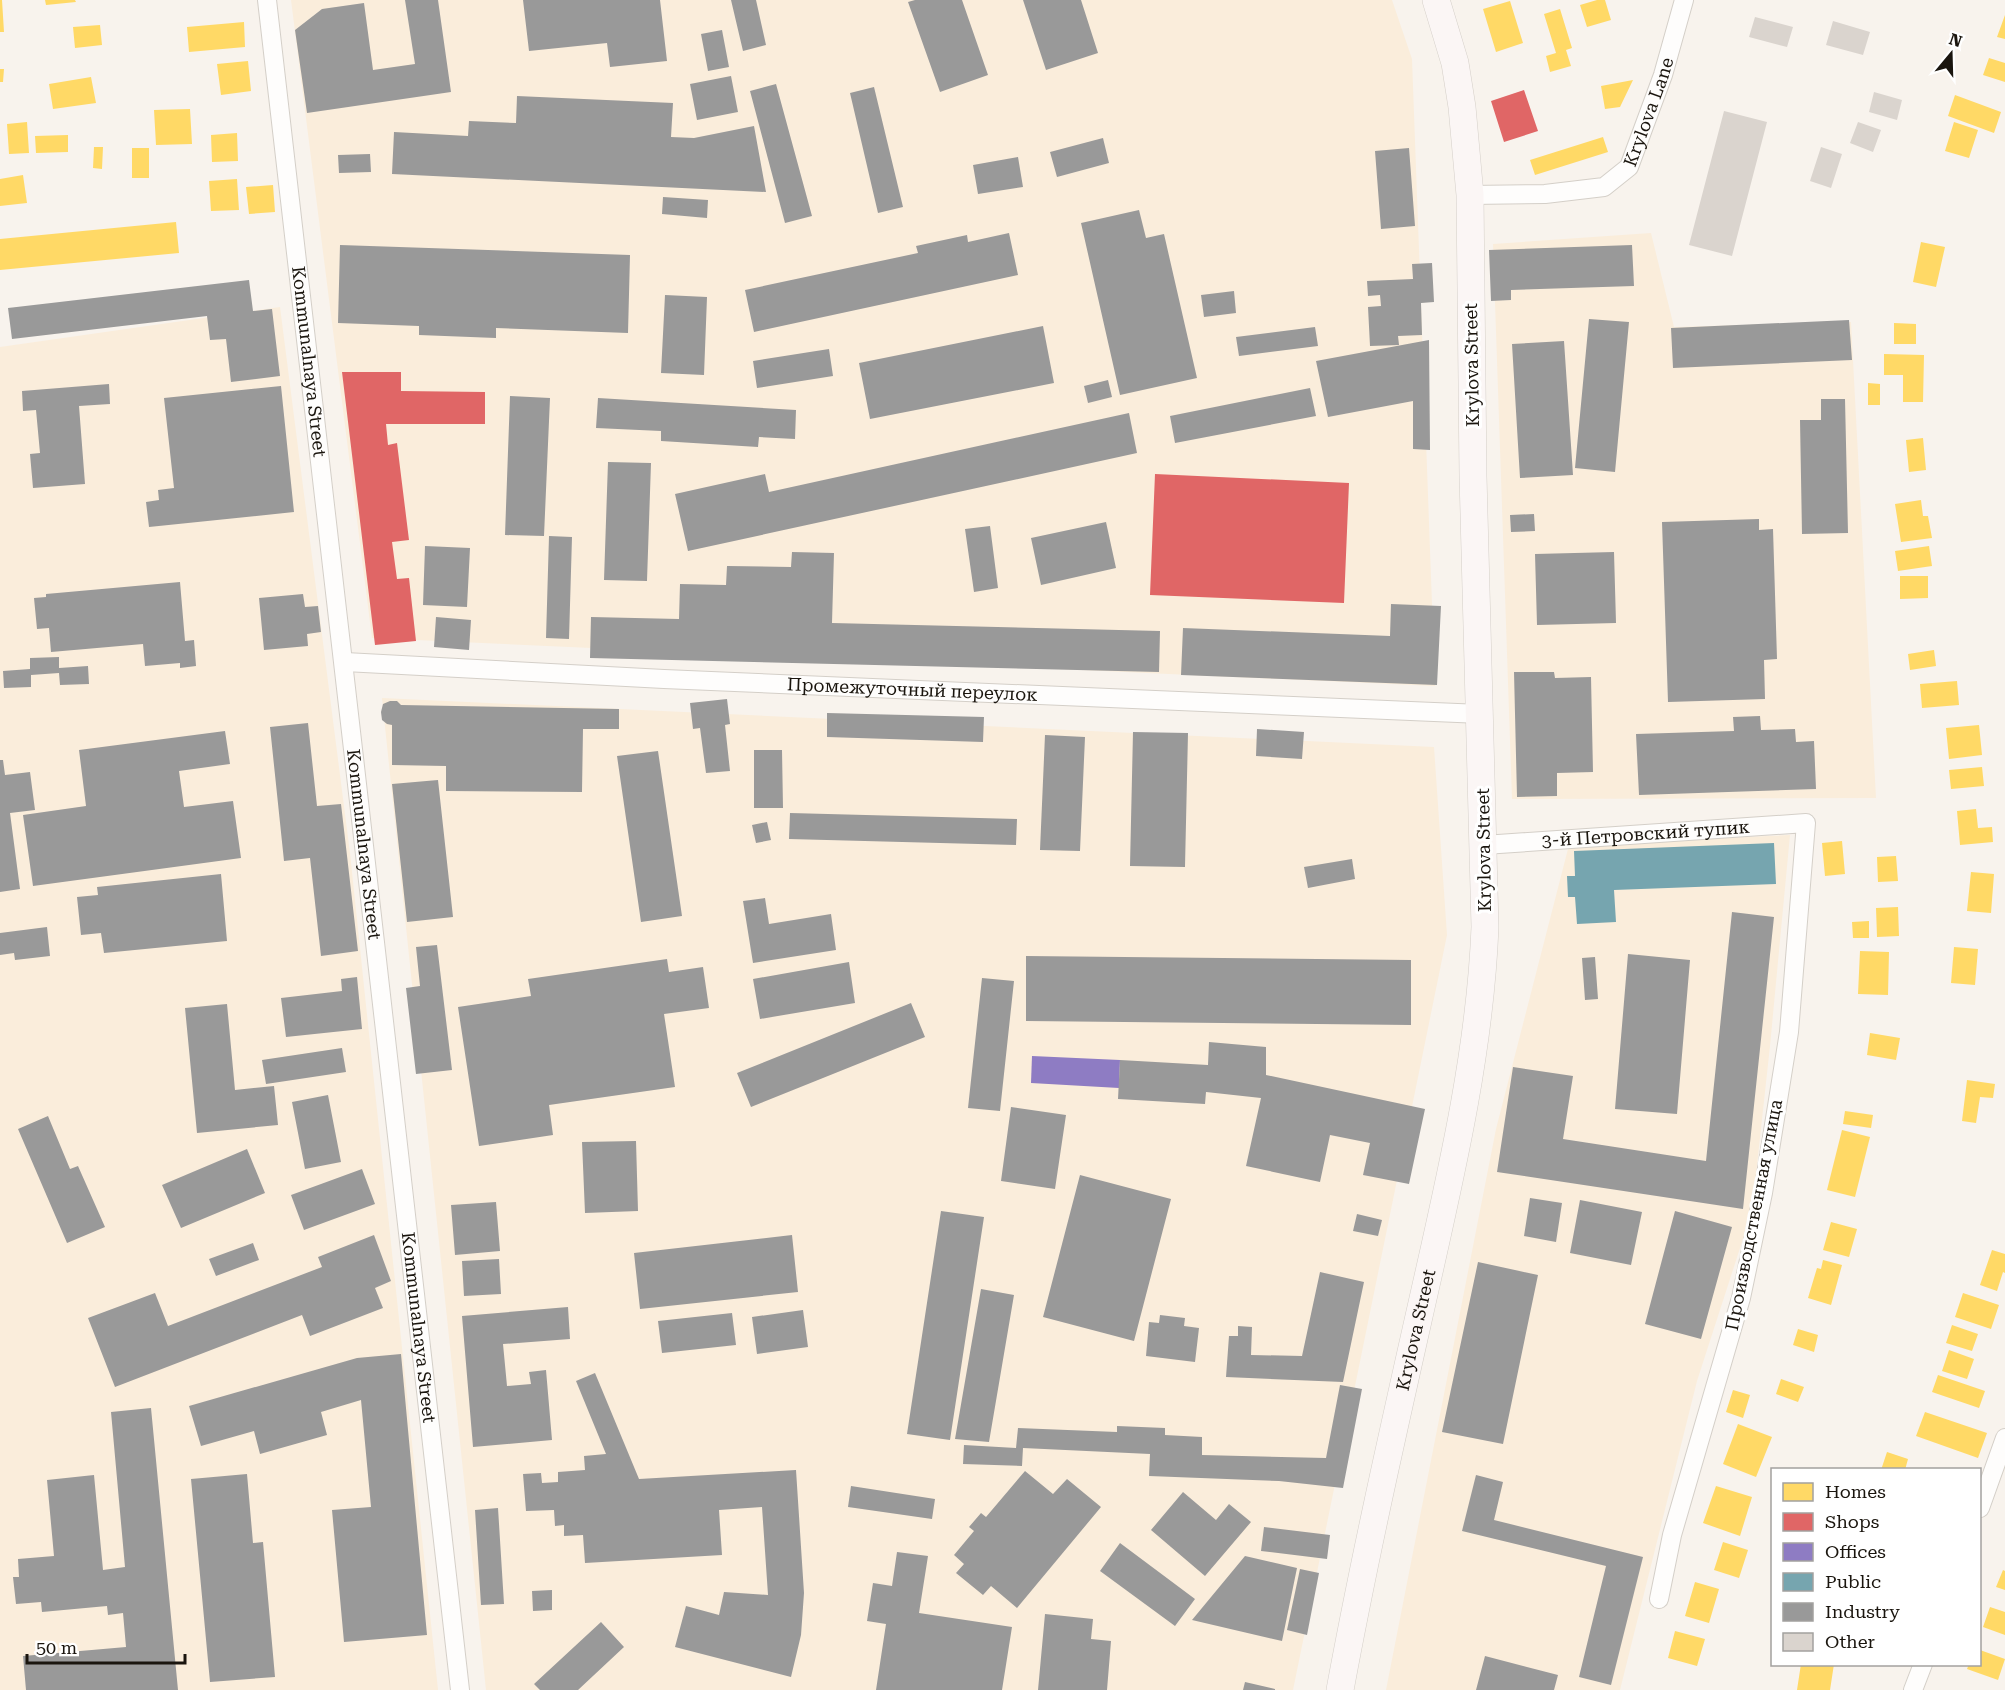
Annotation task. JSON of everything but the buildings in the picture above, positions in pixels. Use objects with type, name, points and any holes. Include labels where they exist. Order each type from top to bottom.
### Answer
[{"type":"main road","name":"Krylova Street","points":[[1340,1690],[1376,1504],[1440,1223],[1475,1048],[1483,982],[1484,845],[1473,476],[1470,195],[1462,107],[1455,63],[1436,0]]},
{"type":"street","name":"Kommunalnaya Street","points":[[267,0],[345,662],[374,939],[460,1690]]},
{"type":"street","name":"Krylova Lane","points":[[1470,195],[1545,194],[1604,187],[1629,167],[1663,75],[1684,0]]},
{"type":"street","name":"Промежуточный переулок","points":[[345,662],[676,680],[1481,714]]},
{"type":"street","name":"3-й Петровский тупик","points":[[1484,845],[1806,823]]},
{"type":"street","name":"Производственная улица","points":[[1659,1599],[1672,1535],[1741,1298],[1762,1193],[1789,1032],[1806,823]]},
{"type":"street","points":[[1981,1505],[2005,1438]]},
{"type":"street","points":[[1913,1690],[1923,1666]]},
{"type":"shaded area","points":[[291,0],[1392,0],[1412,59],[1435,686],[372,638]]},
{"type":"shaded area","points":[[1651,233],[1674,327],[1851,322],[1876,798],[1512,799],[1493,244]]},
{"type":"shaded area","points":[[280,307],[350,853],[438,1690],[0,1690],[0,347]]},
{"type":"shaded area","points":[[382,698],[1434,747],[1447,935],[1293,1690],[486,1690]]},
{"type":"shaded area","points":[[1790,835],[1752,1211],[1697,1381],[1620,1690],[1386,1690],[1496,1129],[1569,845]]}]
